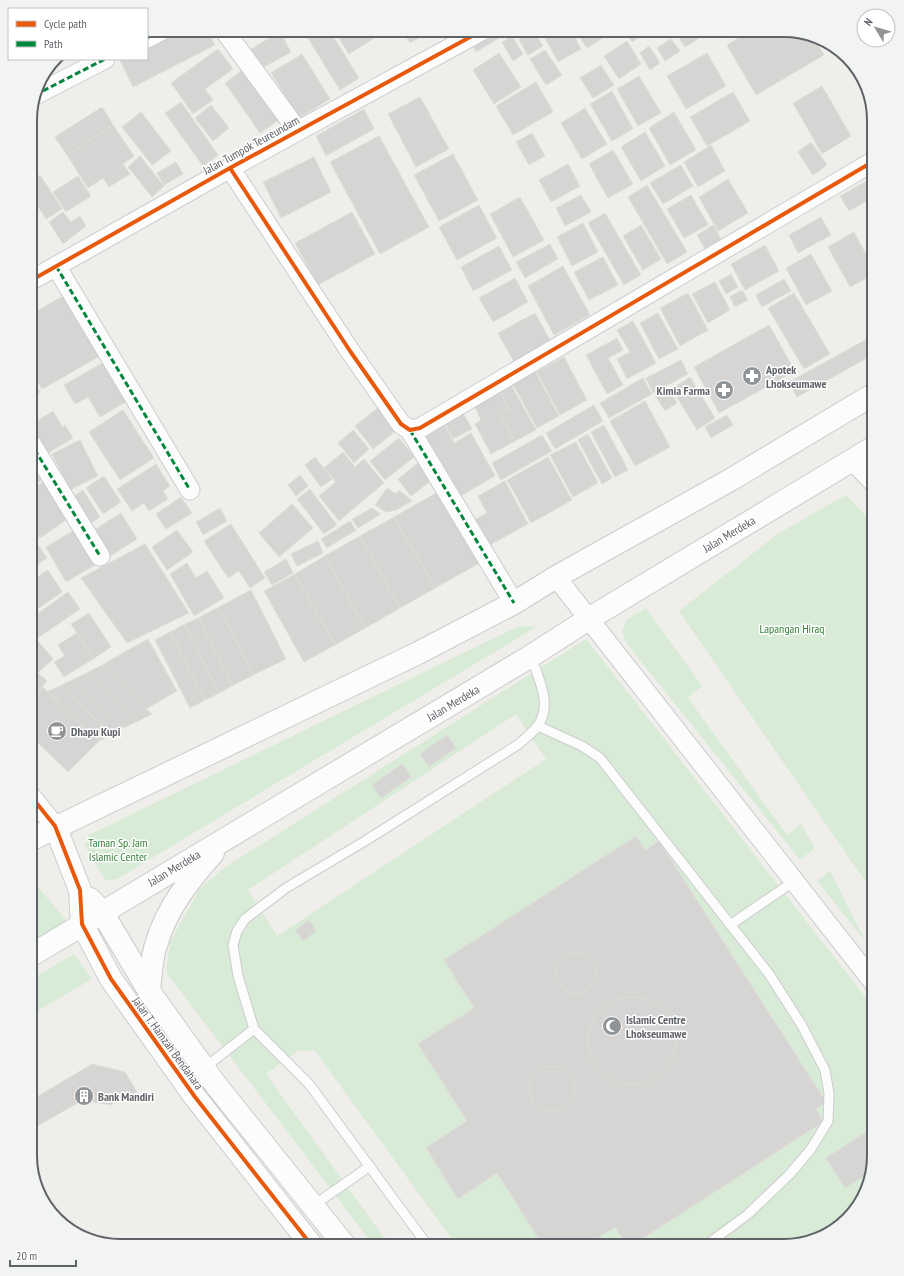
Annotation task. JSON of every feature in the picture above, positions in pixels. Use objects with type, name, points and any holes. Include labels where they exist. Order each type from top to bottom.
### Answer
[{"type":"main road","points":[[37,836],[55,826],[418,653],[514,603],[556,577],[732,479],[867,398]]},
{"type":"main road","name":"Jalan Merdeka","points":[[37,952],[530,656],[590,618],[867,451]]},
{"type":"main road","name":"Jalan T. Hamzah Bendahara","points":[[55,826],[80,890],[82,924],[110,979],[195,1097],[307,1239]]},
{"type":"main road","points":[[149,991],[152,960],[156,942],[165,921],[195,873],[225,838]]},
{"type":"main road","name":"Jalan T. Hamzah Bendahara","points":[[80,890],[102,912],[149,991],[216,1085],[314,1205],[340,1239]]},
{"type":"street","points":[[229,37],[298,131]]},
{"type":"street","name":"Jalan Tumpok Teureundam","points":[[37,277],[230,168],[470,37]]},
{"type":"street","points":[[42,91],[104,60]]},
{"type":"street","points":[[410,430],[420,428],[867,165]]},
{"type":"street","points":[[230,168],[350,351],[401,424],[410,430],[514,603]]},
{"type":"street","points":[[56,266],[190,490]]},
{"type":"street","points":[[37,453],[100,556]]},
{"type":"street","points":[[852,460],[867,476]]},
{"type":"street","points":[[556,577],[590,618],[793,882],[867,974]]},
{"type":"street","points":[[37,804],[55,826]]},
{"type":"lane","points":[[423,1239],[309,1084],[254,1029],[238,976],[233,945],[237,931],[245,919],[286,888],[366,841],[434,797],[489,765],[519,744],[538,726],[544,713],[544,696],[530,656]]},
{"type":"lane","points":[[538,726],[582,746],[600,758],[769,974],[801,1024],[825,1070],[829,1093],[828,1121],[811,1148],[789,1175],[747,1216],[715,1239]]},
{"type":"lane","points":[[730,925],[793,882]]},
{"type":"lane","points":[[204,1068],[254,1029]]},
{"type":"lane","points":[[314,1205],[370,1166]]},
{"type":"green space","name":"Lapangan Hiraq","points":[[846,495],[867,518],[867,884],[679,611],[779,533]]},
{"type":"green space","points":[[646,608],[702,686],[688,698],[787,835],[801,824],[815,848],[800,860],[627,644],[622,632],[627,619]]},
{"type":"green space","name":"Taman Sp. Jam Islamic Center","points":[[519,626],[536,627],[117,879],[106,881],[85,846],[89,835]]},
{"type":"green space","points":[[586,639],[867,999],[867,1156],[861,1188],[850,1207],[835,1222],[816,1233],[805,1236],[784,1239],[642,1239],[823,1122],[816,1109],[826,1102],[659,841],[645,850],[636,836],[444,960],[474,1008],[418,1044],[467,1121],[426,1149],[458,1199],[497,1173],[539,1239],[452,1239],[315,1051],[299,1050],[266,1074],[385,1239],[369,1239],[166,972],[170,942],[200,888],[227,866]],"holes":[[[516,714],[546,759],[277,936],[248,890]]]},
{"type":"green space","points":[[830,871],[866,942],[817,881]]},
{"type":"green space","points":[[37,886],[74,929],[37,950]]},
{"type":"green space","points":[[74,954],[92,979],[37,1011],[37,976]]},
{"type":"green space","points":[[615,1227],[623,1239],[596,1239]]},
{"type":"building","points":[[163,37],[211,37],[215,45],[133,87],[120,60],[148,60],[148,44]]},
{"type":"building","points":[[271,37],[283,37],[291,52],[262,68],[251,49]]},
{"type":"building","points":[[307,37],[333,37],[359,78],[340,90]]},
{"type":"building","points":[[338,37],[376,37],[349,54]]},
{"type":"building","points":[[406,37],[420,37],[410,43]]},
{"type":"building","points":[[477,37],[500,37],[476,52],[470,41]]},
{"type":"building","points":[[513,37],[523,54],[513,61],[502,42]]},
{"type":"building","points":[[523,37],[537,37],[543,46],[528,55],[519,40]]},
{"type":"building","points":[[545,37],[575,37],[581,49],[558,62]]},
{"type":"building","points":[[580,37],[604,37],[587,48]]},
{"type":"building","points":[[629,37],[640,37],[632,42]]},
{"type":"building","points":[[679,37],[697,37],[698,39],[685,47]]},
{"type":"building","points":[[740,37],[789,37],[818,44],[824,55],[756,95],[727,45]]},
{"type":"building","points":[[671,39],[680,51],[665,61],[657,48]]},
{"type":"building","points":[[627,41],[641,64],[619,79],[604,56]]},
{"type":"building","points":[[649,46],[660,63],[650,70],[640,53]]},
{"type":"building","points":[[218,49],[233,69],[205,89],[213,100],[193,114],[171,83]]},
{"type":"building","points":[[545,50],[562,75],[546,85],[530,59]]},
{"type":"building","points":[[499,53],[521,87],[494,104],[473,70]]},
{"type":"building","points":[[707,53],[726,86],[686,109],[667,76]]},
{"type":"building","points":[[302,54],[330,99],[299,118],[271,73]]},
{"type":"building","points":[[601,65],[614,85],[593,98],[580,78]]},
{"type":"building","points":[[244,69],[280,119],[260,133],[225,83]]},
{"type":"building","points":[[639,76],[661,113],[638,126],[617,89]]},
{"type":"building","points":[[536,82],[553,112],[513,135],[496,106]]},
{"type":"building","points":[[822,86],[851,136],[822,154],[793,103]]},
{"type":"building","points":[[612,91],[633,129],[612,141],[590,104]]},
{"type":"building","points":[[733,92],[750,121],[707,146],[690,117]]},
{"type":"building","points":[[420,97],[449,149],[416,167],[388,114]]},
{"type":"building","points":[[181,102],[218,155],[203,166],[165,113]]},
{"type":"building","points":[[211,105],[229,128],[213,141],[195,118]]},
{"type":"building","points":[[102,107],[113,125],[67,155],[55,137]]},
{"type":"building","points":[[585,108],[607,144],[582,159],[561,123]]},
{"type":"building","points":[[364,109],[374,129],[326,156],[316,136]]},
{"type":"building","points":[[141,112],[171,151],[152,165],[122,127]]},
{"type":"building","points":[[674,112],[696,150],[670,165],[649,128]]},
{"type":"building","points":[[113,125],[134,156],[123,164],[130,174],[109,187],[103,178],[88,188],[67,155]]},
{"type":"building","points":[[645,132],[665,166],[641,181],[621,147]]},
{"type":"building","points":[[532,133],[545,156],[529,165],[516,142]]},
{"type":"building","points":[[379,136],[429,227],[380,254],[330,162]]},
{"type":"building","points":[[811,142],[827,165],[813,175],[798,152]]},
{"type":"building","points":[[711,145],[725,171],[698,187],[684,162]]},
{"type":"building","points":[[613,150],[633,184],[608,198],[589,164]]},
{"type":"building","points":[[453,154],[478,200],[439,221],[414,175]]},
{"type":"building","points":[[140,156],[164,186],[152,197],[128,167]]},
{"type":"building","points":[[314,157],[331,192],[281,218],[263,182]]},
{"type":"building","points":[[176,162],[183,174],[164,185],[157,173]]},
{"type":"building","points":[[568,164],[580,186],[551,202],[539,180]]},
{"type":"building","points":[[681,165],[693,186],[663,204],[650,183]]},
{"type":"building","points":[[40,175],[62,209],[46,219],[37,205],[37,177]]},
{"type":"building","points":[[78,176],[91,196],[66,212],[53,192]]},
{"type":"building","points":[[728,179],[748,213],[718,231],[699,197]]},
{"type":"building","points":[[867,181],[867,201],[849,211],[840,196]]},
{"type":"building","points":[[647,185],[687,252],[667,264],[628,197]]},
{"type":"building","points":[[581,195],[591,212],[565,226],[556,208]]},
{"type":"building","points":[[691,195],[708,225],[684,238],[667,209]]},
{"type":"building","points":[[520,197],[544,240],[513,257],[490,214]]},
{"type":"building","points":[[479,205],[497,238],[457,260],[439,227]]},
{"type":"building","points":[[63,212],[71,222],[80,216],[86,226],[63,244],[49,222]]},
{"type":"building","points":[[352,212],[375,254],[318,285],[295,243]]},
{"type":"building","points":[[605,213],[641,275],[624,285],[588,223]]},
{"type":"building","points":[[821,217],[831,235],[798,253],[789,235]]},
{"type":"building","points":[[583,223],[598,252],[572,266],[557,237]]},
{"type":"building","points":[[641,225],[661,259],[643,270],[623,236]]},
{"type":"building","points":[[713,225],[725,246],[709,256],[697,235]]},
{"type":"building","points":[[854,232],[867,256],[867,278],[850,287],[828,247]]},
{"type":"building","points":[[550,244],[558,259],[525,278],[516,262]]},
{"type":"building","points":[[765,245],[779,271],[745,290],[731,264]]},
{"type":"building","points":[[499,246],[512,270],[473,291],[461,267]]},
{"type":"building","points":[[811,254],[832,291],[806,305],[786,268]]},
{"type":"building","points":[[603,257],[618,285],[589,300],[574,272]]},
{"type":"building","points":[[563,266],[590,315],[554,335],[528,286]]},
{"type":"building","points":[[731,274],[738,287],[726,294],[719,281]]},
{"type":"building","points":[[515,278],[528,302],[493,322],[479,298]]},
{"type":"building","points":[[784,279],[791,291],[762,307],[756,295]]},
{"type":"building","points":[[715,282],[730,310],[708,323],[692,294]]},
{"type":"building","points":[[742,290],[748,300],[735,307],[730,297]]},
{"type":"building","points":[[688,293],[708,330],[680,346],[660,308]]},
{"type":"building","points":[[794,293],[830,354],[804,369],[768,308]]},
{"type":"building","points":[[65,295],[100,356],[42,389],[37,380],[37,311]]},
{"type":"building","points":[[535,313],[551,342],[514,362],[498,333]]},
{"type":"building","points":[[658,313],[678,349],[659,359],[640,323]]},
{"type":"building","points":[[633,321],[656,363],[627,379],[617,359],[630,352],[617,330]]},
{"type":"building","points":[[769,325],[795,371],[719,413],[694,367]]},
{"type":"building","points":[[617,338],[623,350],[608,358],[623,385],[607,394],[586,355]]},
{"type":"building","points":[[867,339],[867,358],[797,397],[789,382]]},
{"type":"building","points":[[564,357],[587,400],[560,415],[537,372]]},
{"type":"building","points":[[681,360],[688,374],[653,393],[646,378]]},
{"type":"building","points":[[106,361],[129,400],[100,417],[88,397],[75,404],[64,385]]},
{"type":"building","points":[[534,369],[559,416],[537,428],[511,381]]},
{"type":"building","points":[[690,377],[715,418],[697,430],[672,389]]},
{"type":"building","points":[[643,378],[652,394],[609,418],[600,403]]},
{"type":"building","points":[[510,383],[536,430],[515,441],[500,414],[509,409],[499,389]]},
{"type":"building","points":[[667,388],[677,403],[665,411],[655,395]]},
{"type":"building","points":[[499,389],[509,409],[500,414],[515,441],[491,454],[475,424],[481,420],[473,403]]},
{"type":"building","points":[[645,401],[670,447],[635,466],[610,421]]},
{"type":"building","points":[[594,405],[603,421],[555,449],[546,433]]},
{"type":"building","points":[[379,407],[397,430],[373,449],[355,426]]},
{"type":"building","points":[[460,408],[472,429],[453,439],[442,418]]},
{"type":"building","points":[[123,410],[154,458],[120,480],[89,432]]},
{"type":"building","points":[[53,411],[62,427],[65,425],[73,438],[48,453],[37,435],[37,421]]},
{"type":"building","points":[[727,415],[733,425],[711,438],[705,427]]},
{"type":"building","points":[[443,422],[454,443],[471,433],[495,476],[455,499],[420,435]]},
{"type":"building","points":[[604,425],[628,470],[615,477],[591,432]]},
{"type":"building","points":[[353,430],[369,449],[354,463],[338,443]]},
{"type":"building","points":[[588,434],[612,478],[602,484],[578,440]]},
{"type":"building","points":[[542,435],[552,451],[501,480],[492,463]]},
{"type":"building","points":[[399,438],[414,457],[385,480],[370,461]]},
{"type":"building","points":[[80,440],[98,476],[70,490],[52,454]]},
{"type":"building","points":[[576,442],[598,483],[573,497],[550,455]]},
{"type":"building","points":[[343,452],[355,467],[364,459],[384,483],[339,521],[319,496],[336,482],[324,468]]},
{"type":"building","points":[[315,457],[332,479],[321,487],[305,465]]},
{"type":"building","points":[[548,457],[572,500],[531,523],[507,480]]},
{"type":"building","points":[[418,463],[432,480],[411,496],[398,479]]},
{"type":"building","points":[[37,464],[46,477],[37,483]]},
{"type":"building","points":[[156,464],[170,486],[163,491],[168,499],[149,511],[144,503],[132,511],[117,489]]},
{"type":"building","points":[[300,475],[308,486],[296,496],[288,485]]},
{"type":"building","points":[[104,476],[121,502],[103,514],[86,488]]},
{"type":"building","points":[[47,479],[72,516],[40,538],[37,534],[37,486]]},
{"type":"building","points":[[505,481],[528,524],[488,546],[474,520],[487,513],[478,496]]},
{"type":"building","points":[[387,488],[396,494],[399,490],[412,501],[396,510],[386,512],[375,505]]},
{"type":"building","points":[[310,489],[337,525],[324,534],[297,499]]},
{"type":"building","points":[[443,489],[483,561],[435,588],[394,517]]},
{"type":"building","points":[[83,490],[100,517],[91,523],[73,497]]},
{"type":"building","points":[[181,497],[192,513],[166,529],[156,514]]},
{"type":"building","points":[[292,504],[313,528],[279,557],[259,533]]},
{"type":"building","points":[[220,508],[227,521],[203,535],[196,522]]},
{"type":"building","points":[[372,508],[381,514],[358,528],[352,519]]},
{"type":"building","points":[[121,513],[137,539],[107,558],[91,532]]},
{"type":"building","points":[[394,517],[435,588],[400,608],[360,536]]},
{"type":"building","points":[[350,521],[356,530],[327,548],[321,539]]},
{"type":"building","points":[[231,524],[265,578],[250,588],[239,571],[228,578],[204,541]]},
{"type":"building","points":[[78,528],[98,563],[66,582],[46,547]]},
{"type":"building","points":[[177,530],[193,552],[167,570],[152,547]]},
{"type":"building","points":[[360,536],[400,608],[365,628],[325,556]]},
{"type":"building","points":[[318,541],[323,553],[297,566],[291,554]]},
{"type":"building","points":[[145,544],[189,613],[127,643],[81,578]]},
{"type":"building","points":[[37,546],[47,558],[37,564]]},
{"type":"building","points":[[325,556],[365,628],[335,645],[295,574]]},
{"type":"building","points":[[286,559],[293,573],[272,585],[264,572]]},
{"type":"building","points":[[187,563],[196,578],[207,571],[224,598],[194,616],[170,574]]},
{"type":"building","points":[[48,570],[62,592],[37,609],[37,577]]},
{"type":"building","points":[[295,574],[335,645],[304,662],[264,591]]},
{"type":"building","points":[[251,590],[286,659],[253,675],[219,607]]},
{"type":"building","points":[[68,592],[80,609],[39,637],[37,634],[37,614]]},
{"type":"building","points":[[219,607],[253,675],[232,686],[198,618]]},
{"type":"building","points":[[89,613],[111,647],[93,659],[71,624]]},
{"type":"building","points":[[198,618],[232,686],[219,693],[185,624]]},
{"type":"building","points":[[185,624],[219,693],[205,700],[170,632]]},
{"type":"building","points":[[170,632],[205,700],[190,708],[155,640]]},
{"type":"building","points":[[77,633],[93,659],[64,677],[54,662],[65,656],[58,645]]},
{"type":"building","points":[[148,639],[177,691],[146,709],[102,665]]},
{"type":"building","points":[[38,641],[53,659],[37,674]]},
{"type":"building","points":[[102,665],[152,714],[136,722],[87,673]]},
{"type":"building","points":[[38,673],[47,681],[37,692]]},
{"type":"building","points":[[87,673],[136,722],[123,728],[74,679]]},
{"type":"building","points":[[74,679],[123,728],[112,734],[60,686]]},
{"type":"building","points":[[60,686],[112,734],[99,741],[48,691]]},
{"type":"building","points":[[43,687],[99,741],[68,772],[37,742],[37,693]]},
{"type":"building","points":[[447,735],[456,748],[429,767],[420,754]]},
{"type":"building","points":[[402,764],[411,777],[381,798],[372,785]]},
{"type":"building","name":"Islamic Centre Lhokseumawe","points":[[636,836],[645,850],[659,841],[826,1102],[816,1109],[823,1122],[642,1239],[623,1239],[615,1227],[596,1239],[539,1239],[497,1173],[458,1199],[426,1148],[467,1121],[418,1044],[474,1008],[444,960]]},
{"type":"building","points":[[309,920],[316,931],[303,941],[295,930]]},
{"type":"building","points":[[580,953],[587,956],[593,962],[596,973],[595,981],[587,990],[580,993],[572,993],[565,990],[557,981],[556,969],[559,962],[568,954]]},
{"type":"building","points":[[632,997],[649,1000],[657,1004],[669,1016],[673,1024],[676,1041],[673,1058],[669,1066],[657,1078],[649,1082],[632,1085],[615,1082],[607,1078],[595,1066],[591,1058],[588,1041],[591,1024],[595,1016],[607,1004],[615,1000]]},
{"type":"building","name":"Bank Mandiri","points":[[92,1064],[125,1072],[137,1092],[111,1105],[83,1100],[37,1126],[37,1097]]},
{"type":"building","points":[[552,1066],[565,1070],[571,1076],[575,1089],[571,1102],[565,1108],[552,1112],[539,1108],[533,1102],[529,1089],[533,1076],[539,1070]]},
{"type":"building","points":[[867,1132],[867,1156],[864,1176],[845,1188],[826,1158]]},
{"type":"marked path","points":[[42,91],[103,60]]},
{"type":"marked path","points":[[56,266],[190,490]]},
{"type":"marked path","points":[[410,430],[514,603]]},
{"type":"marked path","points":[[37,453],[100,556]]},
{"type":"cycle path","points":[[37,277],[230,168],[470,37]]},
{"type":"cycle path","points":[[230,168],[350,351],[401,424],[410,430],[420,428],[867,165]]},
{"type":"cycle path","points":[[37,804],[55,826],[80,890],[82,924],[111,979],[195,1097],[307,1239]]},
{"type":"place","name":"Apotek Lhokseumawe","points":[[752,376]]},
{"type":"place","name":"Kimia Farma","points":[[724,390]]},
{"type":"place","name":"Dhapu Kupi","points":[[57,731]]},
{"type":"place","name":"Islamic Centre Lhokseumawe","points":[[612,1026]]},
{"type":"place","name":"Bank Mandiri","points":[[84,1096]]}]
